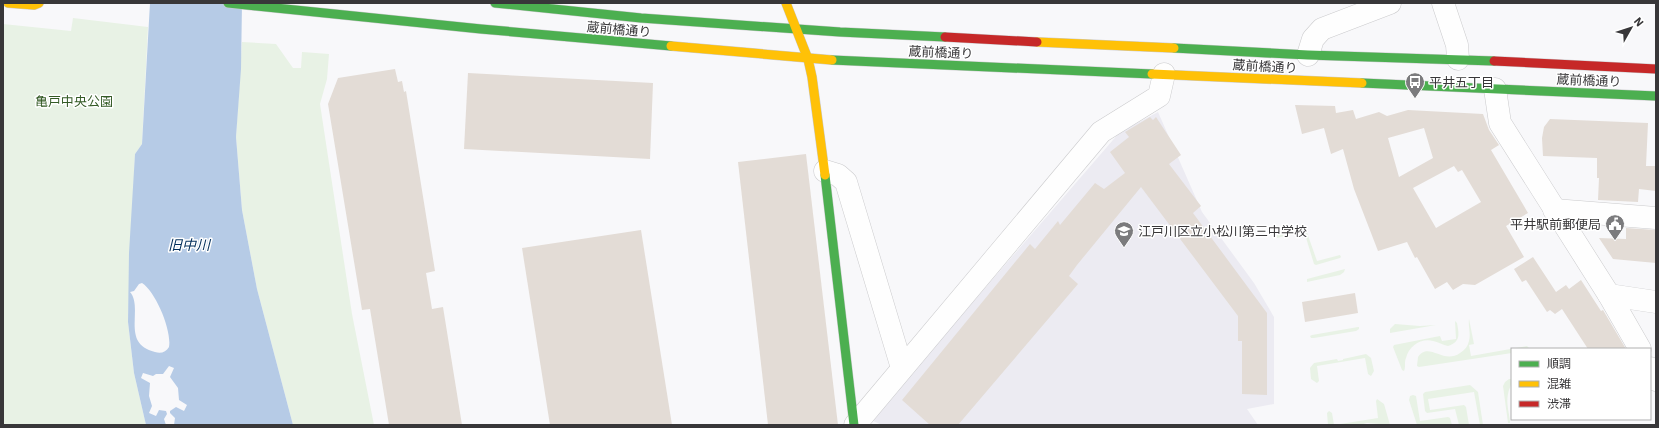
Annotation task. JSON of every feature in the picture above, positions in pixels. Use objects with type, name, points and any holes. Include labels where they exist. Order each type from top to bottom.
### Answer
[{"type":"main road","points":[[8,3],[34,5],[39,3]]},
{"type":"main road","name":"蔵前橋通り","points":[[228,3],[635,44],[808,59],[1656,96]]},
{"type":"main road","name":"蔵前橋通り","points":[[495,3],[641,18],[797,29],[1308,55],[1656,69]]},
{"type":"main road","points":[[786,3],[808,59],[812,77],[825,171],[855,425]]},
{"type":"street","points":[[1308,55],[1313,38],[1322,28],[1390,3]]},
{"type":"street","points":[[1443,3],[1457,45],[1458,60]]},
{"type":"street","points":[[855,425],[1101,132],[1159,96],[1164,74]]},
{"type":"street","points":[[1495,89],[1500,123],[1609,295],[1639,348]]},
{"type":"street","points":[[825,171],[838,175],[846,182],[902,368]]},
{"type":"street","points":[[1554,210],[1656,218]]},
{"type":"street","points":[[1609,295],[1656,302]]},
{"type":"street","points":[[1651,370],[1656,380]]},
{"type":"shaded area","name":"江戸川区立小松川第三中学校","points":[[1158,112],[1202,212],[1254,283],[1274,317],[1274,404],[1247,409],[1258,425],[882,425],[871,420],[1119,133]]},
{"type":"green space","name":"亀戸中央公園","points":[[73,18],[148,27],[142,144],[135,154],[128,322],[134,373],[146,425],[3,425],[3,24],[71,31]]},
{"type":"green space","points":[[242,42],[276,44],[293,68],[301,68],[302,52],[329,54],[327,79],[320,104],[352,314],[374,425],[293,425],[257,289],[242,210],[236,137]]},
{"type":"green space","points":[[1305,227],[1317,261],[1340,255],[1341,257],[1316,265],[1314,264],[1304,231],[1277,238],[1277,235]]},
{"type":"green space","points":[[1345,269],[1340,275],[1307,282],[1307,279]]},
{"type":"green space","points":[[1469,319],[1474,344],[1469,345],[1471,356],[1511,349],[1511,353],[1419,367],[1417,366],[1418,357],[1422,353],[1427,351],[1442,355],[1454,356],[1466,348],[1470,338]]},
{"type":"green space","points":[[1455,321],[1457,323],[1458,337],[1455,342],[1448,346],[1429,340],[1416,344],[1410,350],[1405,360],[1405,369],[1404,371],[1402,370],[1393,347],[1394,345],[1440,336],[1442,341],[1456,339]]},
{"type":"green space","points":[[1395,324],[1420,326],[1436,325],[1390,333],[1390,329]]},
{"type":"green space","points":[[1359,327],[1356,331],[1314,338],[1311,338],[1310,336],[1312,335]]},
{"type":"green space","points":[[1527,346],[1529,348],[1516,348]]},
{"type":"green space","points":[[1366,354],[1371,358],[1374,371],[1371,376],[1368,374],[1365,358],[1317,366],[1319,381],[1317,383],[1311,379],[1310,368],[1314,363],[1337,359],[1338,361]]},
{"type":"green space","points":[[1511,379],[1511,385],[1507,397],[1510,423],[1508,423],[1503,386],[1505,382]]},
{"type":"green space","points":[[1470,385],[1478,392],[1483,425],[1480,425],[1474,392],[1428,399],[1430,410],[1464,405],[1466,407],[1469,425],[1459,425],[1455,409],[1427,413],[1425,411],[1423,394],[1425,392]]},
{"type":"green space","points":[[1410,396],[1416,396],[1420,421],[1448,417],[1450,418],[1452,425],[1417,425],[1409,400]]},
{"type":"green space","points":[[1377,399],[1384,404],[1390,425],[1367,423],[1360,425],[1334,425],[1378,418]]},
{"type":"green space","points":[[1329,411],[1332,413],[1334,425],[1328,425],[1327,413]]},
{"type":"water","name":"旧中川","points":[[150,3],[242,3],[241,69],[236,137],[242,210],[257,289],[293,425],[174,425],[175,418],[170,411],[176,407],[184,411],[187,405],[179,400],[178,388],[170,377],[174,368],[169,366],[163,374],[156,374],[153,376],[143,373],[141,378],[150,383],[149,396],[152,406],[149,413],[156,416],[159,410],[166,411],[167,414],[164,419],[166,425],[146,425],[134,373],[128,322],[129,253],[135,154],[142,144]],"holes":[[[142,283],[153,295],[162,312],[168,332],[169,347],[161,353],[144,348],[138,342],[135,334],[135,307],[134,299],[130,292],[134,291],[139,284]]]},
{"type":"building","points":[[395,69],[398,82],[402,81],[404,92],[406,91],[435,271],[426,273],[432,309],[443,307],[462,425],[389,425],[370,309],[362,310],[328,104],[338,78]]},
{"type":"building","points":[[468,73],[653,83],[650,159],[464,149]]},
{"type":"building","points":[[1295,105],[1335,106],[1336,113],[1353,110],[1356,119],[1379,112],[1387,116],[1408,110],[1483,114],[1489,130],[1499,145],[1491,150],[1528,213],[1506,226],[1524,257],[1475,285],[1463,284],[1453,290],[1447,282],[1435,289],[1417,257],[1415,258],[1407,242],[1378,251],[1354,189],[1343,149],[1331,154],[1324,128],[1302,134]],"holes":[[[1424,128],[1433,158],[1399,177],[1388,138]],[[1454,166],[1458,172],[1462,170],[1481,202],[1436,228],[1413,188]]]},
{"type":"building","points":[[1150,117],[1153,120],[1156,117],[1181,155],[1169,164],[1201,206],[1193,213],[1267,313],[1267,395],[1242,394],[1242,341],[1238,341],[1238,316],[1141,187],[1069,276],[1078,284],[958,425],[930,425],[902,400],[1030,244],[1035,249],[1058,221],[1060,225],[1095,183],[1104,189],[1125,173],[1110,152],[1129,137],[1125,132]]},
{"type":"building","points":[[1550,119],[1648,123],[1646,166],[1656,166],[1656,191],[1639,189],[1638,202],[1598,200],[1599,178],[1597,178],[1597,158],[1543,156],[1542,138],[1544,127]]},
{"type":"building","points":[[806,154],[838,425],[768,425],[738,162]]},
{"type":"building","points":[[1626,228],[1656,230],[1656,263],[1613,259],[1599,238],[1626,239]]},
{"type":"building","points":[[641,230],[672,425],[550,425],[522,248]]},
{"type":"building","points":[[1533,257],[1556,292],[1566,285],[1569,289],[1581,280],[1601,311],[1603,310],[1625,348],[1587,348],[1562,309],[1555,314],[1550,310],[1547,312],[1526,280],[1522,282],[1514,269]]},
{"type":"building","points":[[1355,293],[1358,313],[1305,322],[1302,302]]},
{"type":"traffic: fast","points":[[228,3],[481,29],[671,46]]},
{"type":"traffic: fast","points":[[495,3],[641,18],[840,32],[945,37]]},
{"type":"traffic: fast","points":[[1174,48],[1308,55],[1494,61]]},
{"type":"traffic: fast","points":[[832,60],[1152,74]]},
{"type":"traffic: fast","points":[[1362,83],[1656,96]]},
{"type":"traffic: fast","points":[[825,175],[854,425]]},
{"type":"traffic: slow","points":[[8,3],[34,5],[39,3]]},
{"type":"traffic: slow","points":[[786,3],[808,59],[812,77],[825,175]]},
{"type":"traffic: slow","points":[[1037,42],[1174,48]]},
{"type":"traffic: slow","points":[[671,46],[832,60]]},
{"type":"traffic: slow","points":[[1152,74],[1362,83]]},
{"type":"traffic: jam","points":[[945,37],[1037,42]]},
{"type":"traffic: jam","points":[[1494,61],[1656,69]]},
{"type":"place","name":"平井五丁目","points":[[1415,99]]},
{"type":"place","name":"平井駅前郵便局","points":[[1615,241]]},
{"type":"place","name":"江戸川区立小松川第三中学校","points":[[1124,248]]}]
